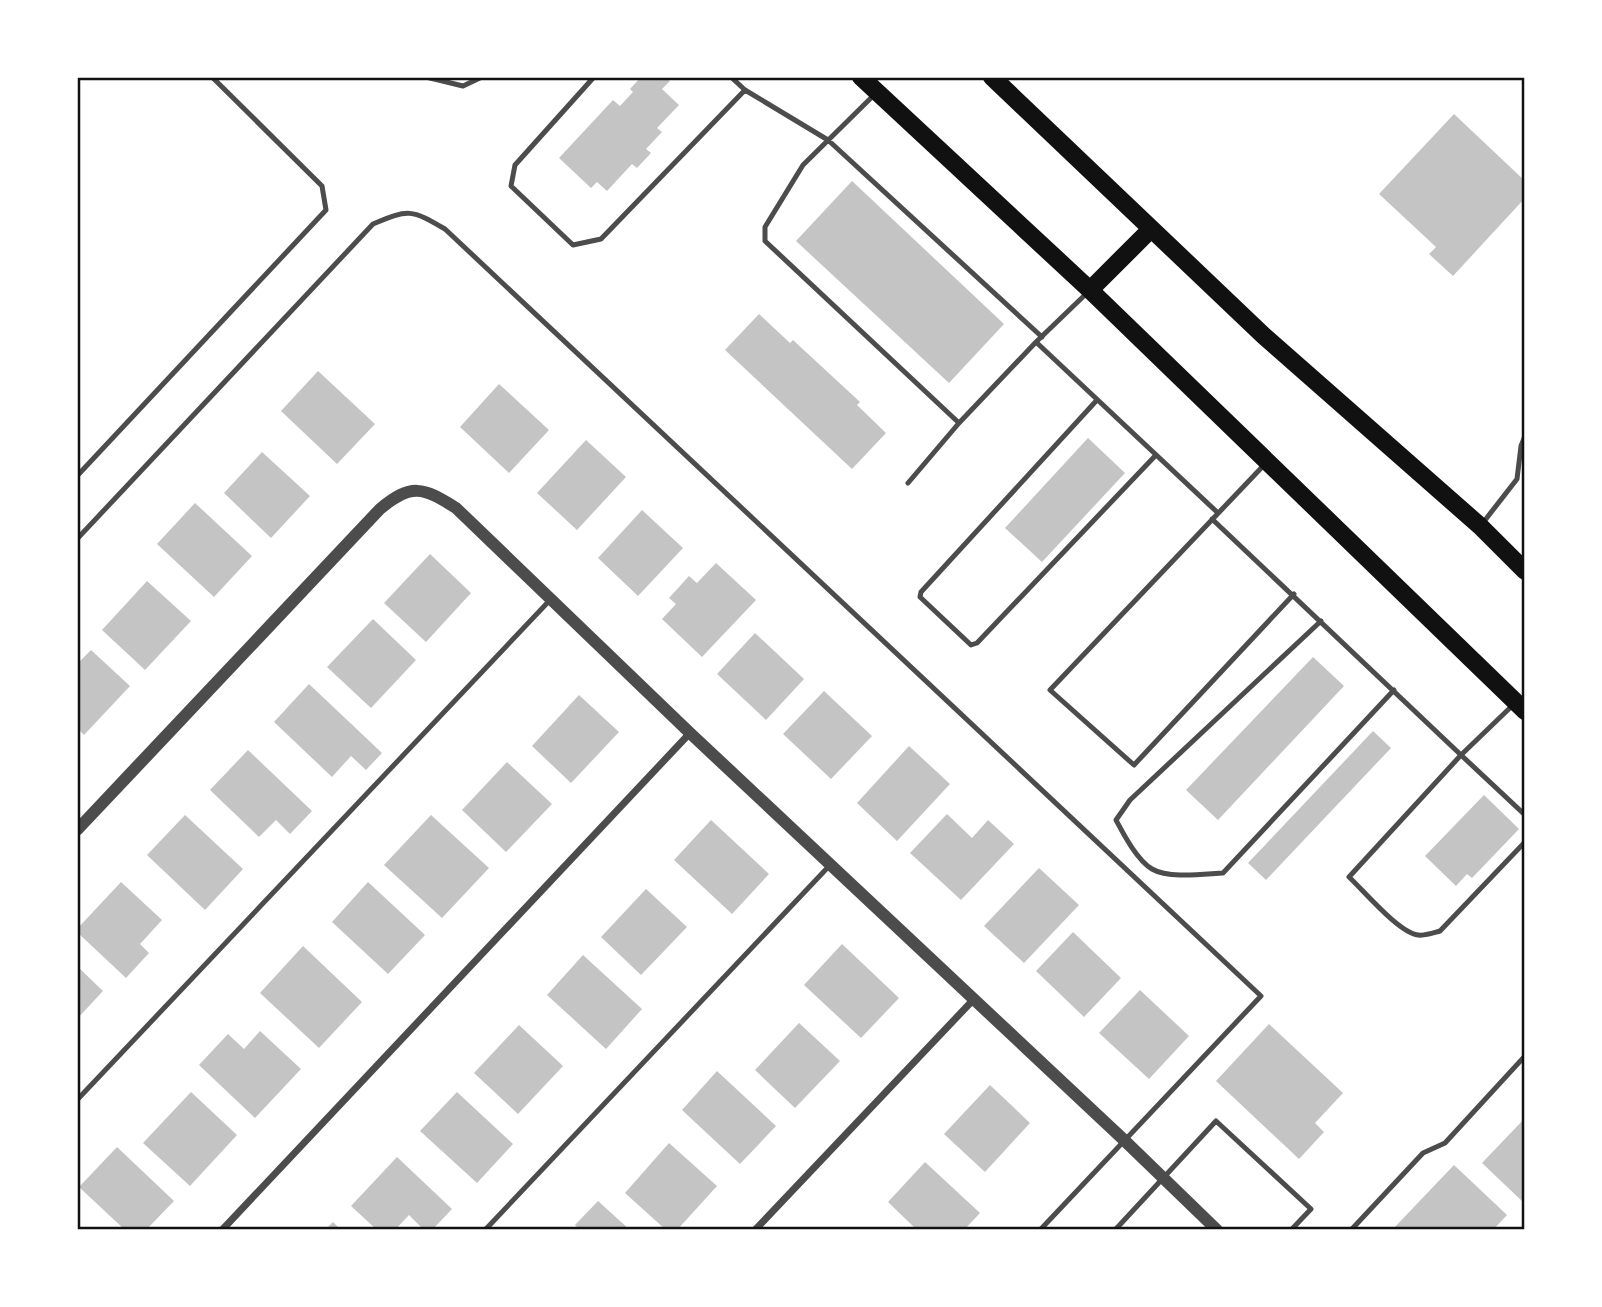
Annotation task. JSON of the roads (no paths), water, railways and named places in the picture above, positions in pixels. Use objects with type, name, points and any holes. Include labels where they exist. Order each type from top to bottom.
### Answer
[{"type":"main road","points":[[861,77],[1090,290],[1520,707]]},
{"type":"main road","points":[[992,77],[1264,336],[1480,526],[1525,570]]},
{"type":"main road","points":[[1090,290],[1151,229]]},
{"type":"street","points":[[77,830],[380,509],[399,495],[415,490],[436,495],[456,508],[690,733],[1217,1230]]},
{"type":"street","points":[[222,1230],[690,733]]},
{"type":"street","points":[[755,1230],[974,999]]},
{"type":"lane","points":[[77,476],[326,210],[322,186],[212,77]]},
{"type":"lane","points":[[426,77],[463,86],[482,77]]},
{"type":"lane","points":[[594,77],[515,165],[511,186],[573,245],[601,239],[746,90]]},
{"type":"lane","points":[[730,77],[746,90],[828,140],[1042,337]]},
{"type":"lane","points":[[877,92],[803,165],[765,227],[765,241],[959,423]]},
{"type":"lane","points":[[77,538],[373,224],[401,212],[422,216],[444,229],[1261,996],[1040,1230]]},
{"type":"lane","points":[[908,483],[959,423],[1090,290]]},
{"type":"lane","points":[[1036,342],[1218,513]]},
{"type":"lane","points":[[1097,400],[920,592],[920,597],[971,645],[977,643],[1156,455]]},
{"type":"lane","points":[[1480,526],[1517,479],[1521,446],[1525,436]]},
{"type":"lane","points":[[1267,461],[1050,690],[1134,765],[1294,594]]},
{"type":"lane","points":[[1212,519],[1525,815]]},
{"type":"lane","points":[[77,1100],[551,599]]},
{"type":"lane","points":[[1321,621],[1130,800],[1116,820],[1130,845],[1152,869],[1184,876],[1223,873],[1394,690]]},
{"type":"lane","points":[[1520,707],[1461,755],[1349,877],[1403,929],[1416,935],[1429,934],[1440,931],[1525,842]]},
{"type":"lane","points":[[485,1230],[831,864]]},
{"type":"lane","points":[[1351,1230],[1423,1153],[1445,1143],[1525,1056]]},
{"type":"lane","points":[[1117,1229],[1216,1121],[1311,1209],[1291,1230]]}]
